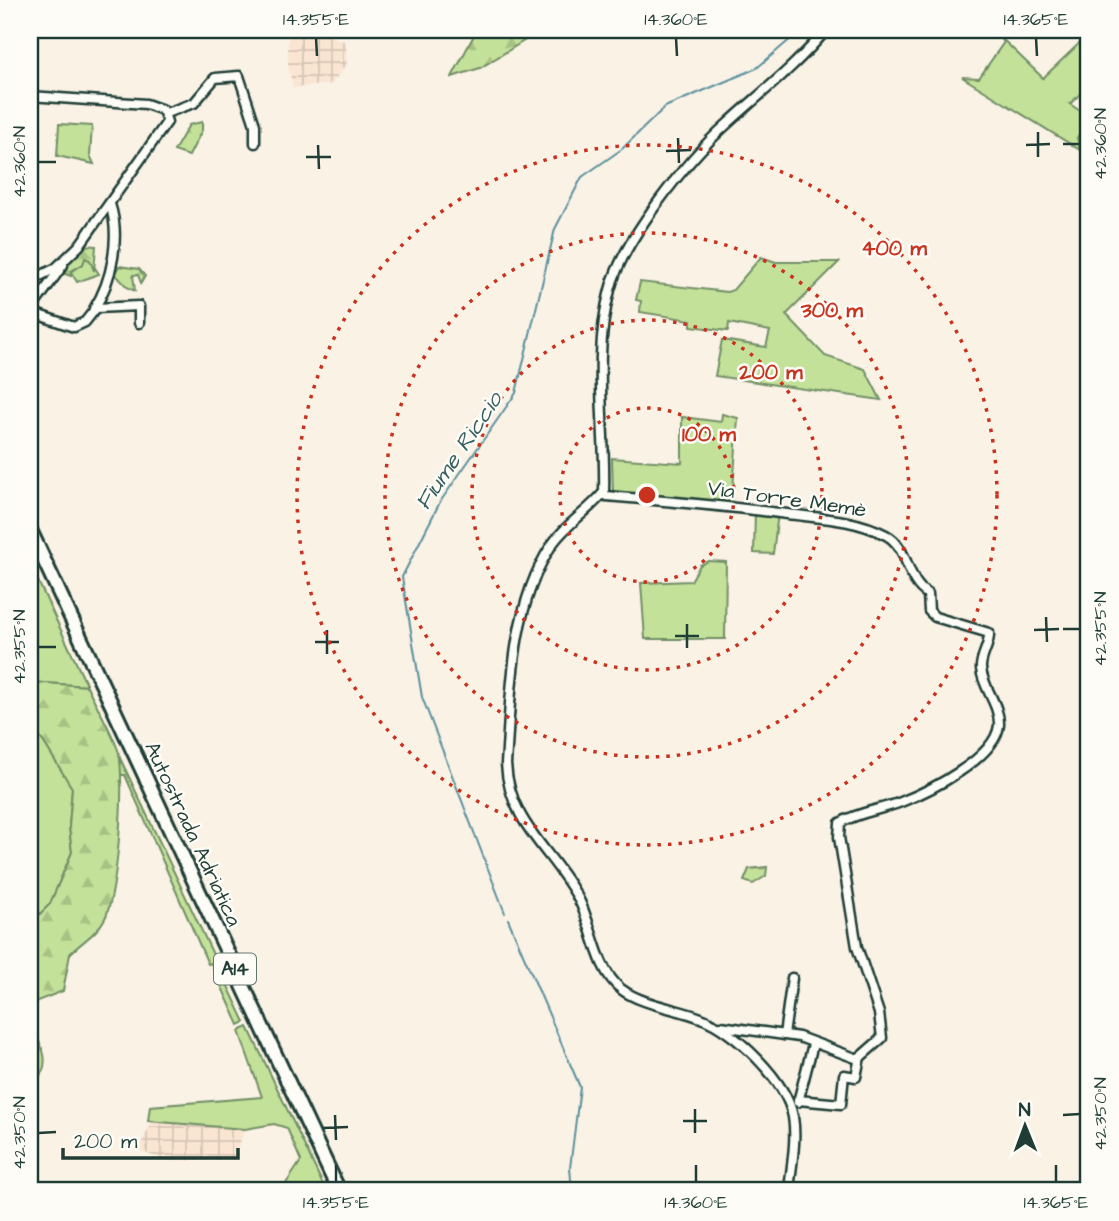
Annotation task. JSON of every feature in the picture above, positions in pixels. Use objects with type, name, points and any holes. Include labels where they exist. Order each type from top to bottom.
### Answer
[{"type":"highway","name":"Autostrada Adriatica","points":[[30,530],[33,551],[339,1191]]},
{"type":"highway","name":"Autostrada Adriatica","points":[[128,749],[330,1191]]},
{"type":"street","points":[[798,1100],[837,1106],[841,1104],[844,1075],[856,1077],[860,1057],[784,1035],[717,1025],[627,993],[612,981],[577,896],[519,815],[507,785],[520,626],[527,597],[556,539],[604,492],[599,383],[609,291],[615,275],[638,229],[723,127],[787,73],[826,30]]},
{"type":"street","points":[[166,113],[194,103],[215,78],[239,76],[255,125],[255,144]]},
{"type":"street","points":[[30,96],[146,104],[159,107],[166,113]]},
{"type":"street","points":[[110,204],[114,229],[108,285],[85,322],[74,327],[30,312],[165,129],[166,113]]},
{"type":"street","points":[[30,281],[66,261]]},
{"type":"street","points":[[94,309],[139,306],[139,323]]},
{"type":"street","name":"Via Torre Memè","points":[[604,492],[606,496],[728,506],[827,519],[871,528],[898,543],[914,581],[928,594],[929,611],[934,617],[989,633],[981,666],[998,718],[996,735],[991,745],[956,773],[928,789],[840,823],[839,837],[857,947],[878,1013],[882,1038],[860,1057]]},
{"type":"street","points":[[784,1035],[792,978]]},
{"type":"street","points":[[717,1025],[759,1061],[777,1083],[793,1112]]},
{"type":"street","points":[[789,1191],[793,1112],[813,1044]]},
{"type":"shaded area","points":[[288,30],[315,30],[346,42],[347,63],[332,84],[293,88],[288,65]]},
{"type":"shaded area","points":[[157,1120],[245,1129],[234,1159],[165,1161],[138,1150],[152,1122]]},
{"type":"green space","points":[[442,30],[519,30],[527,39],[480,68],[452,77],[474,35]]},
{"type":"green space","points":[[993,30],[1043,78],[1089,34],[1089,85],[1070,104],[1089,117],[1077,138],[1080,150],[962,77],[979,78],[1004,42]]},
{"type":"green space","points":[[202,122],[202,130],[189,156],[174,151],[189,125]]},
{"type":"green space","points":[[59,124],[92,126],[90,155],[94,164],[57,156]]},
{"type":"green space","points":[[83,245],[96,246],[94,271],[90,260],[85,258],[83,264],[71,271],[71,276],[62,273]]},
{"type":"green space","points":[[761,257],[776,262],[839,262],[786,315],[825,356],[865,369],[881,400],[715,376],[722,340],[766,347],[770,331],[729,323],[728,331],[691,326],[691,320],[640,312],[641,301],[636,300],[640,282],[727,292],[733,290]]},
{"type":"green space","points":[[85,258],[90,260],[99,274],[77,282],[71,272],[83,264]]},
{"type":"green space","points":[[119,266],[139,269],[145,276],[141,283],[138,275],[133,275],[135,291],[116,275]]},
{"type":"green space","points":[[722,414],[738,418],[732,505],[613,494],[612,458],[682,463],[682,417],[721,422]]},
{"type":"green space","points":[[755,510],[778,513],[773,554],[754,553]]},
{"type":"green space","points":[[708,561],[726,562],[725,639],[645,639],[641,583],[691,581],[700,565]]},
{"type":"green space","points":[[30,564],[87,686],[30,682],[30,598],[34,594],[30,582]]},
{"type":"green space","points":[[30,682],[87,686],[118,750],[121,808],[117,862],[104,920],[93,934],[70,954],[63,991],[37,1001],[30,1010],[30,924],[50,904],[72,852],[69,827],[72,788],[43,741],[30,726]]},
{"type":"green space","points":[[30,726],[43,741],[72,787],[69,827],[72,852],[50,904],[30,924]]},
{"type":"green space","points":[[119,756],[245,1022],[239,1025],[211,963],[208,964],[125,775],[119,775]]},
{"type":"green space","points":[[767,867],[766,876],[753,884],[744,881],[749,869]]},
{"type":"green space","points":[[30,1023],[43,1050],[45,1063],[39,1077],[30,1079]]},
{"type":"green space","points":[[248,1027],[326,1191],[281,1191],[301,1161],[287,1128],[274,1124],[245,1129],[148,1121],[150,1106],[262,1097],[239,1031]]},
{"type":"waterway","name":"Fiume Riccio","points":[[505,913],[422,697],[402,577],[440,502],[516,393],[555,229],[582,177],[622,149],[665,107],[757,68],[801,30]]},
{"type":"waterway","name":"Fiume Riccio","points":[[508,919],[580,1087],[570,1168],[572,1191]]}]
